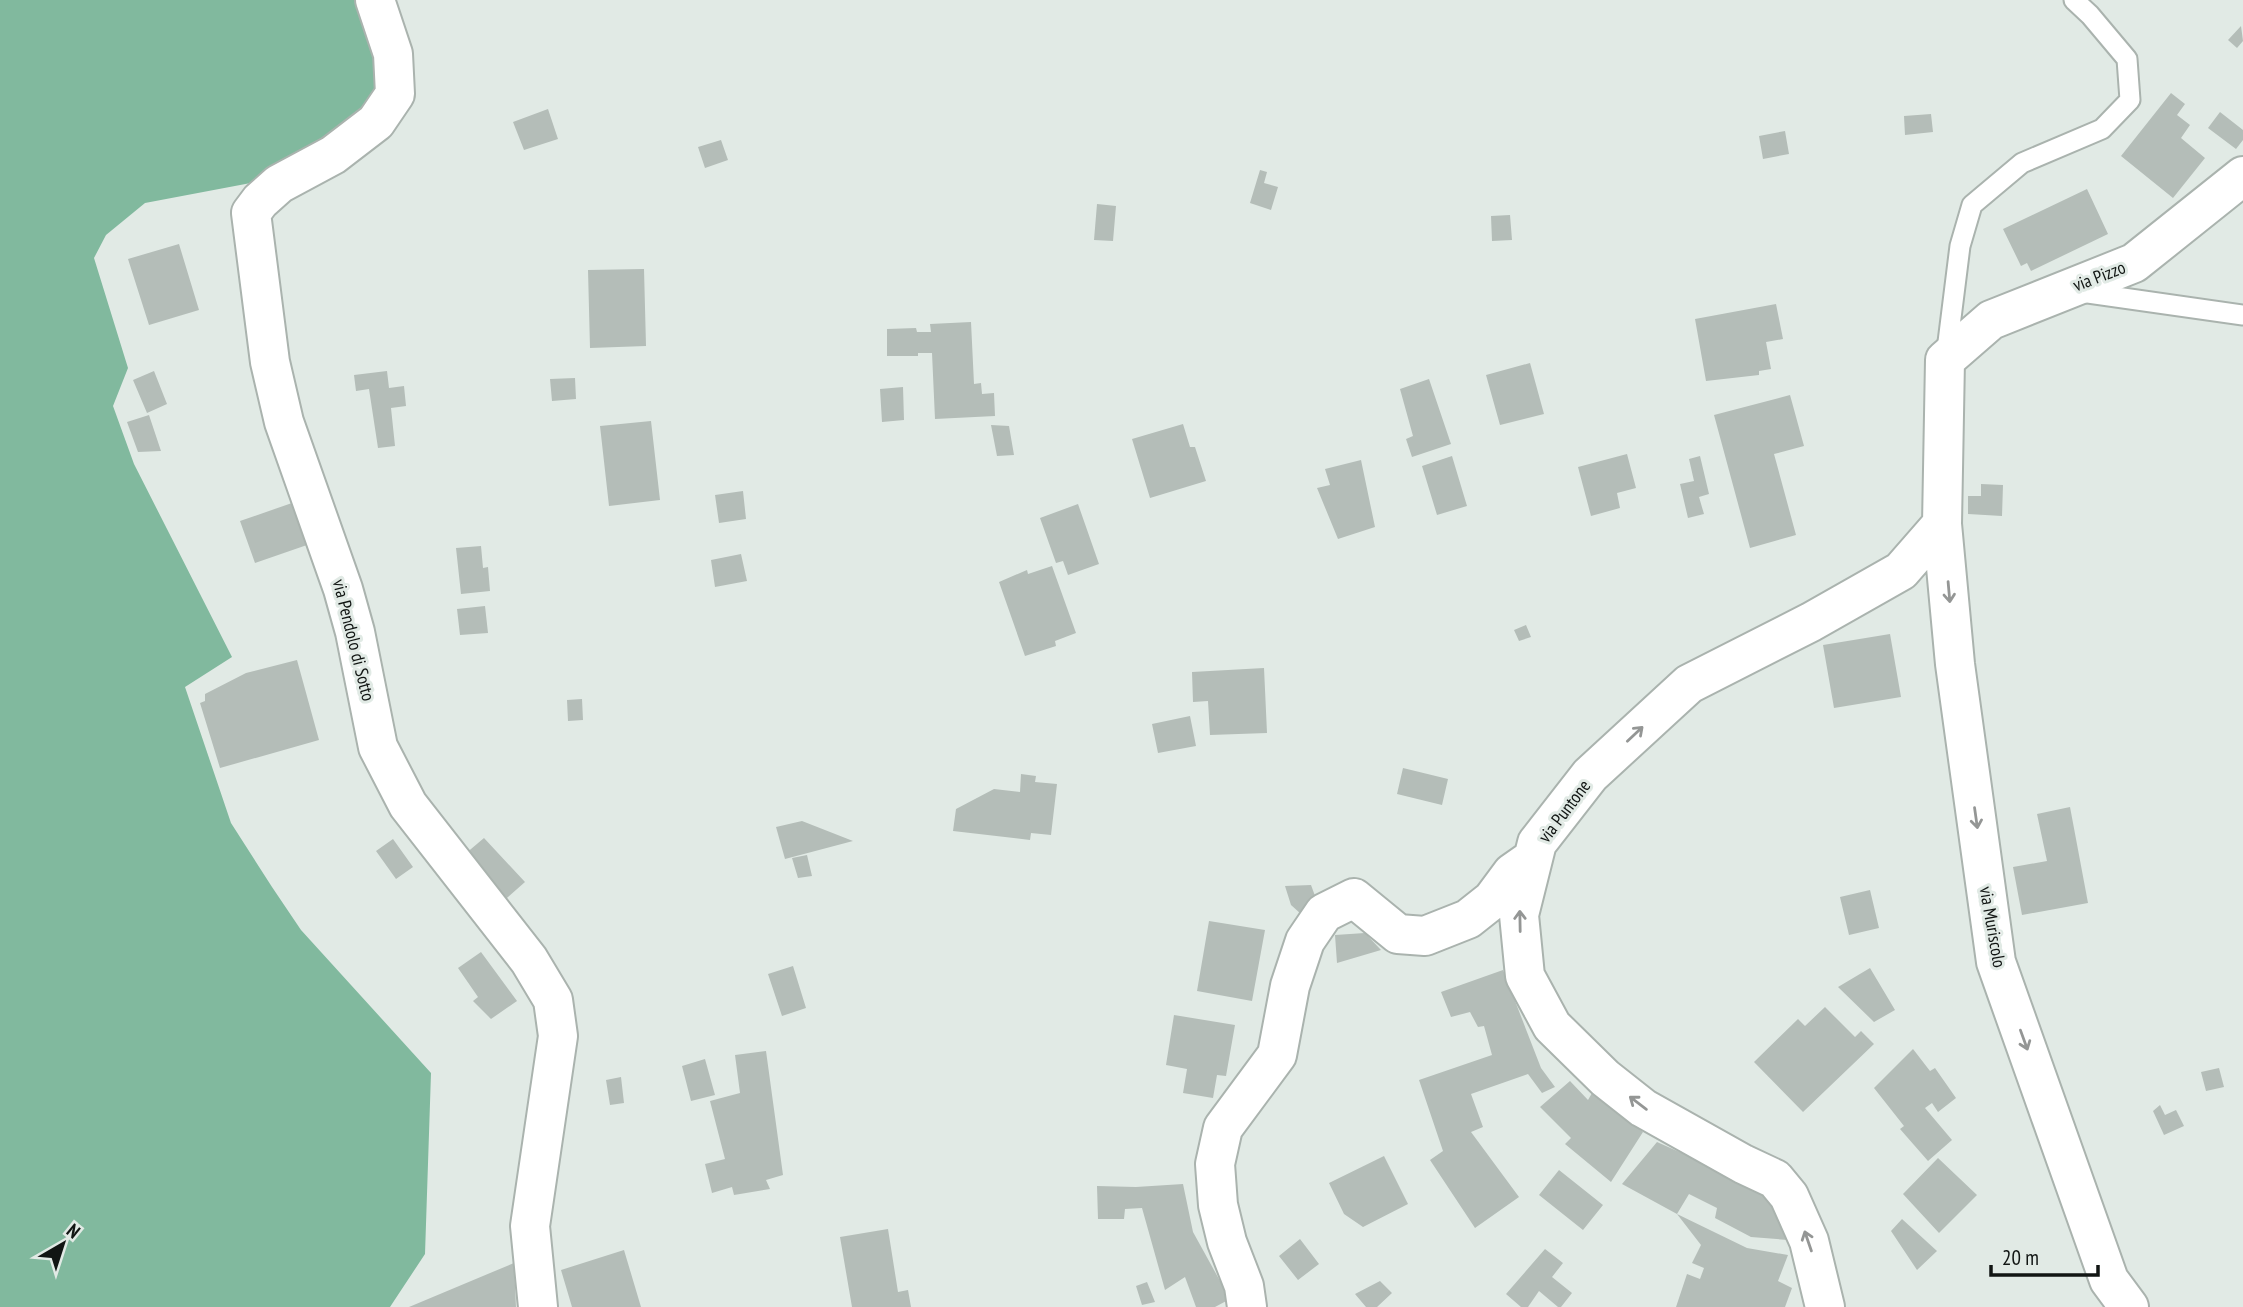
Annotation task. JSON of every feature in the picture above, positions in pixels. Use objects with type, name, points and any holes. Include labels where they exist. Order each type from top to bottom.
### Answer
[{"type":"street","name":"via Pendolo di Sotto","points":[[375,0],[393,54],[395,94],[376,122],[333,155],[279,184],[251,213],[270,362],[284,422],[346,600],[378,747],[408,805],[529,960],[553,1000],[558,1036],[530,1226],[538,1307]]},
{"type":"street","name":"via Pizzo","points":[[1945,360],[1991,320],[2134,263],[2243,176]]},
{"type":"street","points":[[1942,524],[1945,360]]},
{"type":"street","name":"via Puntone","points":[[1825,1307],[1809,1241],[1789,1196],[1775,1179],[1643,1108],[1605,1078],[1552,1026],[1525,976],[1518,915],[1538,843],[1590,775],[1689,684],[1811,622],[1901,571],[1942,524]]},
{"type":"street","name":"via Muriscolo","points":[[1942,524],[1955,664],[1996,962],[2109,1280],[2129,1307]]},
{"type":"street","points":[[1247,1307],[1244,1286],[1227,1241],[1218,1205],[1215,1164],[1223,1128],[1277,1055],[1290,986],[1305,941],[1324,913],[1354,898],[1398,934],[1425,936],[1468,919],[1492,900],[1512,873],[1534,858]]},
{"type":"lane","points":[[1945,360],[1960,246],[1972,205],[2022,163],[2102,129],[2130,100],[2127,59],[2074,0]]},
{"type":"lane","points":[[2063,290],[2243,314]]},
{"type":"green space","points":[[0,0],[361,0],[385,80],[348,127],[267,180],[145,203],[106,235],[94,258],[128,368],[113,406],[134,464],[232,657],[185,687],[231,823],[301,930],[431,1073],[425,1254],[390,1307],[0,1307]]},
{"type":"building","points":[[2241,26],[2243,41],[2237,48],[2228,40]]},
{"type":"building","points":[[2171,93],[2185,104],[2177,115],[2190,125],[2181,138],[2205,158],[2173,198],[2121,156]]},
{"type":"building","points":[[548,109],[558,139],[524,150],[513,122]]},
{"type":"building","points":[[2220,112],[2243,130],[2243,140],[2236,149],[2208,128]]},
{"type":"building","points":[[1931,114],[1933,132],[1905,135],[1904,116]]},
{"type":"building","points":[[1785,131],[1789,154],[1763,159],[1759,136]]},
{"type":"building","points":[[721,140],[728,160],[705,168],[698,147]]},
{"type":"building","points":[[1260,170],[1267,172],[1264,183],[1278,187],[1271,210],[1250,203]]},
{"type":"building","points":[[2087,189],[2108,234],[2031,271],[2027,263],[2021,266],[2003,229]]},
{"type":"building","points":[[1097,204],[1116,206],[1113,241],[1094,240]]},
{"type":"building","points":[[1510,215],[1512,240],[1492,241],[1491,216]]},
{"type":"building","points":[[179,244],[199,310],[149,325],[128,259]]},
{"type":"building","points":[[644,269],[646,346],[590,348],[588,270]]},
{"type":"building","points":[[1776,304],[1783,339],[1766,342],[1771,369],[1759,371],[1759,375],[1706,381],[1695,319]]},
{"type":"building","points":[[971,322],[974,384],[981,383],[982,394],[994,393],[995,416],[935,419],[932,353],[887,356],[887,329],[916,328],[917,332],[931,332],[930,324]]},
{"type":"building","points":[[1530,363],[1544,414],[1500,425],[1486,375]]},
{"type":"building","points":[[154,371],[167,404],[147,413],[133,380]]},
{"type":"building","points":[[387,371],[389,388],[404,386],[406,406],[391,408],[395,446],[378,448],[369,389],[356,391],[354,375]]},
{"type":"building","points":[[575,378],[576,399],[552,401],[550,379]]},
{"type":"building","points":[[1429,379],[1451,444],[1412,457],[1406,439],[1413,436],[1400,389]]},
{"type":"building","points":[[903,387],[904,420],[882,422],[880,389]]},
{"type":"building","points":[[1790,395],[1804,446],[1774,454],[1796,535],[1750,548],[1714,415]]},
{"type":"building","points":[[149,415],[161,451],[138,452],[127,422]]},
{"type":"building","points":[[651,421],[660,500],[609,506],[600,426]]},
{"type":"building","points":[[1183,424],[1190,447],[1195,447],[1206,481],[1150,498],[1132,439]]},
{"type":"building","points":[[991,425],[1009,426],[1014,455],[997,456]]},
{"type":"building","points":[[1627,454],[1636,488],[1617,493],[1620,508],[1591,516],[1578,467]]},
{"type":"building","points":[[1452,456],[1467,506],[1437,515],[1422,466]]},
{"type":"building","points":[[1700,456],[1709,494],[1699,497],[1704,514],[1688,518],[1680,484],[1694,481],[1689,459]]},
{"type":"building","points":[[1361,460],[1375,527],[1338,539],[1317,488],[1330,485],[1325,469]]},
{"type":"building","points":[[1981,484],[2003,485],[2002,516],[1968,514],[1968,496],[1981,496]]},
{"type":"building","points":[[743,491],[746,519],[719,523],[715,495]]},
{"type":"building","points":[[292,503],[307,545],[255,563],[240,521]]},
{"type":"building","points":[[1078,504],[1099,564],[1068,575],[1063,561],[1056,563],[1040,518]]},
{"type":"building","points":[[481,546],[483,568],[488,567],[490,591],[461,594],[456,548]]},
{"type":"building","points":[[741,554],[747,581],[715,587],[711,560]]},
{"type":"building","points":[[1052,566],[1076,633],[1055,641],[1056,646],[1025,656],[999,582],[1027,570],[1028,574]]},
{"type":"building","points":[[485,606],[488,633],[460,635],[457,609]]},
{"type":"building","points":[[1526,625],[1531,637],[1519,641],[1514,630]]},
{"type":"building","points":[[1890,634],[1901,697],[1834,708],[1823,645]]},
{"type":"building","points":[[297,660],[319,740],[220,768],[200,703],[205,701],[205,694],[246,673]]},
{"type":"building","points":[[1264,668],[1267,733],[1210,735],[1208,701],[1193,702],[1192,672]]},
{"type":"building","points":[[582,699],[583,720],[568,721],[567,700]]},
{"type":"building","points":[[1190,716],[1196,746],[1158,753],[1152,724]]},
{"type":"building","points":[[1403,768],[1448,779],[1442,805],[1397,794]]},
{"type":"building","points":[[1021,774],[1036,776],[1035,782],[1057,784],[1051,835],[1031,833],[1030,840],[953,831],[956,809],[994,789],[1020,792]]},
{"type":"building","points":[[2070,807],[2088,903],[2022,915],[2013,867],[2047,861],[2037,814]]},
{"type":"building","points":[[802,821],[853,841],[785,859],[776,827]]},
{"type":"building","points":[[484,838],[525,882],[499,905],[458,860]]},
{"type":"building","points":[[393,839],[413,867],[396,879],[376,851]]},
{"type":"building","points":[[807,855],[812,876],[798,878],[792,858]]},
{"type":"building","points":[[1311,885],[1318,904],[1301,914],[1291,905],[1285,886]]},
{"type":"building","points":[[1870,890],[1879,928],[1849,935],[1840,897]]},
{"type":"building","points":[[1209,921],[1265,930],[1252,1001],[1197,991]]},
{"type":"building","points":[[1365,933],[1381,950],[1337,963],[1335,935]]},
{"type":"building","points":[[481,952],[517,1001],[491,1019],[473,1001],[478,997],[458,968]]},
{"type":"building","points":[[793,966],[806,1008],[782,1016],[768,974]]},
{"type":"building","points":[[1870,968],[1895,1010],[1874,1022],[1838,987]]},
{"type":"building","points":[[1503,970],[1541,1068],[1555,1087],[1542,1093],[1528,1074],[1471,1094],[1483,1127],[1471,1132],[1519,1197],[1475,1228],[1430,1160],[1443,1151],[1419,1080],[1492,1055],[1484,1026],[1478,1027],[1470,1012],[1451,1017],[1441,992]]},
{"type":"building","points":[[1825,1007],[1855,1037],[1861,1031],[1874,1044],[1803,1112],[1754,1062],[1798,1019],[1805,1026]]},
{"type":"building","points":[[1174,1015],[1235,1025],[1226,1076],[1217,1075],[1213,1098],[1183,1093],[1187,1069],[1166,1065]]},
{"type":"building","points":[[1913,1049],[1930,1071],[1935,1068],[1956,1098],[1938,1112],[1932,1103],[1925,1108],[1952,1140],[1928,1161],[1900,1129],[1904,1126],[1874,1088]]},
{"type":"building","points":[[766,1051],[783,1175],[766,1180],[770,1189],[734,1195],[732,1187],[712,1193],[705,1164],[725,1159],[710,1101],[740,1093],[735,1055]]},
{"type":"building","points":[[705,1059],[715,1095],[691,1101],[682,1066]]},
{"type":"building","points":[[2219,1068],[2224,1087],[2206,1091],[2201,1072]]},
{"type":"building","points":[[621,1077],[624,1103],[610,1105],[606,1080]]},
{"type":"building","points":[[1570,1081],[1588,1100],[1592,1093],[1643,1132],[1611,1182],[1565,1144],[1571,1138],[1540,1107]]},
{"type":"building","points":[[2160,1105],[2165,1115],[2176,1110],[2184,1126],[2164,1135],[2153,1111]]},
{"type":"building","points":[[1657,1142],[1769,1192],[1788,1240],[1751,1237],[1715,1218],[1717,1208],[1689,1194],[1677,1214],[1622,1184]]},
{"type":"building","points":[[1384,1156],[1408,1204],[1363,1227],[1344,1214],[1329,1183]]},
{"type":"building","points":[[1938,1158],[1977,1195],[1939,1233],[1903,1194]]},
{"type":"building","points":[[1559,1170],[1603,1205],[1583,1230],[1539,1195]]},
{"type":"building","points":[[1183,1184],[1193,1232],[1230,1299],[1215,1307],[1196,1307],[1185,1277],[1165,1290],[1142,1208],[1125,1209],[1124,1219],[1098,1219],[1097,1186]]},
{"type":"building","points":[[1677,1214],[1747,1248],[1788,1255],[1778,1281],[1792,1288],[1785,1307],[1676,1307],[1687,1274],[1700,1279],[1704,1268],[1692,1263],[1701,1245]]},
{"type":"building","points":[[1902,1219],[1937,1251],[1917,1270],[1891,1231]]},
{"type":"building","points":[[888,1229],[898,1292],[908,1290],[911,1307],[852,1307],[840,1237]]},
{"type":"building","points":[[1300,1239],[1319,1264],[1298,1280],[1279,1256]]},
{"type":"building","points":[[1545,1249],[1563,1263],[1552,1277],[1572,1293],[1561,1307],[1558,1307],[1539,1291],[1528,1307],[1521,1307],[1506,1294]]},
{"type":"building","points":[[624,1250],[641,1307],[572,1307],[561,1270]]},
{"type":"building","points":[[514,1263],[516,1307],[409,1307]]},
{"type":"building","points":[[1380,1281],[1392,1293],[1377,1307],[1366,1307],[1355,1294]]},
{"type":"building","points":[[1147,1282],[1155,1302],[1142,1305],[1136,1286]]}]
